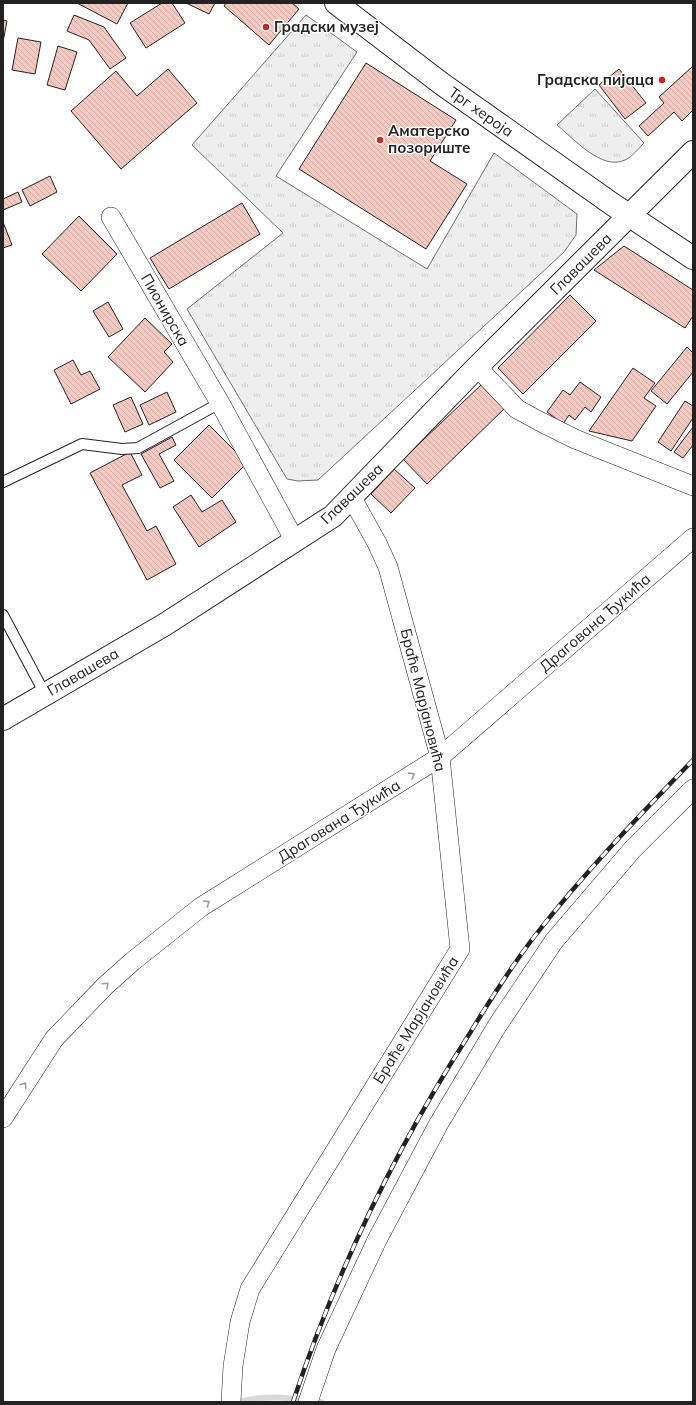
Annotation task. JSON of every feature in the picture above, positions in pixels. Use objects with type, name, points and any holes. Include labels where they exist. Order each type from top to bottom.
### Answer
[{"type":"main road","name":"Трг хероја","points":[[336,3],[442,84],[629,216],[693,258]]},
{"type":"main road","name":"Главашева","points":[[3,719],[158,629],[333,516],[477,367],[693,152]]},
{"type":"street","name":"Пионирска","points":[[111,217],[220,403],[295,541]]},
{"type":"street","points":[[477,367],[517,409],[533,418],[575,439],[693,486]]},
{"type":"street","name":"Браће Марјановића","points":[[231,1402],[233,1366],[240,1322],[250,1289],[460,949],[440,757],[388,567],[377,543],[352,498]]},
{"type":"street","name":"Драгована Ђукића","points":[[3,1118],[54,1039],[104,986],[139,956],[201,908],[440,757],[693,538]]},
{"type":"street","points":[[308,1402],[326,1349],[376,1240],[438,1125],[497,1026],[554,941],[632,850],[693,789]]},
{"type":"lane","points":[[3,482],[82,444],[102,445],[122,449],[138,448],[220,403]]},
{"type":"lane","points":[[3,615],[45,694]]},
{"type":"green space","points":[[306,15],[357,52],[276,176],[427,269],[494,153],[577,214],[576,235],[564,252],[318,480],[298,481],[287,479],[187,309],[283,233],[192,145]]},
{"type":"green space","points":[[595,89],[644,143],[628,159],[616,162],[607,161],[598,157],[580,145],[557,125]]},
{"type":"building","points":[[77,3],[128,3],[117,24]]},
{"type":"building","points":[[162,3],[172,3],[185,23],[146,48],[130,23]]},
{"type":"building","points":[[186,3],[215,3],[209,14]]},
{"type":"building","name":"Градски музеј","points":[[226,3],[292,3],[299,9],[269,45],[224,6]]},
{"type":"building","points":[[74,15],[104,27],[126,58],[110,69],[89,40],[67,31]]},
{"type":"building","points":[[3,20],[7,21],[3,42]]},
{"type":"building","points":[[18,38],[41,42],[35,74],[12,70]]},
{"type":"building","points":[[58,46],[77,52],[65,90],[47,85]]},
{"type":"building","name":"Аматерско позориште","points":[[366,63],[456,120],[430,161],[467,184],[426,249],[299,169]]},
{"type":"building","points":[[693,66],[693,110],[682,121],[674,112],[648,136],[639,126],[664,103],[659,97]]},
{"type":"building","points":[[168,69],[197,103],[121,169],[71,111],[116,71],[137,96]]},
{"type":"building","points":[[619,69],[646,103],[625,119],[599,85]]},
{"type":"building","points":[[50,176],[57,192],[30,206],[22,190]]},
{"type":"building","points":[[18,192],[22,202],[3,210],[3,199]]},
{"type":"building","points":[[242,203],[260,234],[169,289],[150,258]]},
{"type":"building","points":[[79,216],[117,254],[81,291],[42,254]]},
{"type":"building","points":[[3,222],[12,245],[3,248]]},
{"type":"building","points":[[624,246],[693,290],[693,316],[685,328],[594,270]]},
{"type":"building","points":[[570,295],[596,321],[523,394],[498,368]]},
{"type":"building","points":[[108,302],[123,329],[109,337],[93,311]]},
{"type":"building","points":[[145,318],[172,344],[164,352],[173,362],[145,392],[108,357]]},
{"type":"building","points":[[687,347],[693,353],[693,372],[667,404],[651,391]]},
{"type":"building","points":[[73,360],[81,375],[90,371],[100,389],[71,404],[54,370]]},
{"type":"building","points":[[633,368],[655,383],[644,398],[656,406],[632,441],[589,431]]},
{"type":"building","points":[[580,382],[601,397],[591,412],[585,407],[575,420],[569,415],[563,424],[547,412],[563,390],[570,395]]},
{"type":"building","points":[[481,385],[504,409],[427,484],[403,459]]},
{"type":"building","points":[[167,392],[176,412],[149,425],[140,405]]},
{"type":"building","points":[[131,397],[143,424],[125,432],[113,405]]},
{"type":"building","points":[[685,401],[693,406],[693,418],[671,451],[658,442]]},
{"type":"building","points":[[209,425],[247,463],[212,498],[174,460]]},
{"type":"building","points":[[693,427],[693,445],[683,458],[674,452]]},
{"type":"building","points":[[172,437],[176,445],[159,454],[174,481],[160,488],[141,454]]},
{"type":"building","points":[[130,452],[142,475],[122,485],[147,531],[156,526],[176,564],[147,580],[90,473]]},
{"type":"building","points":[[394,469],[415,488],[391,513],[371,494]]},
{"type":"building","points":[[191,495],[202,512],[222,500],[236,522],[199,547],[173,507]]},
{"type":"waterway","points":[[239,1402],[270,1397],[321,1402]]},
{"type":"railway","points":[[293,1402],[328,1306],[348,1258],[370,1212],[417,1121],[485,1008],[534,937],[572,891],[611,846],[693,760]]},
{"type":"place","name":"Градски музеј","points":[[266,27]]},
{"type":"place","name":"Градска пијаца","points":[[662,80]]},
{"type":"place","name":"Аматерско позориште","points":[[380,140]]}]
